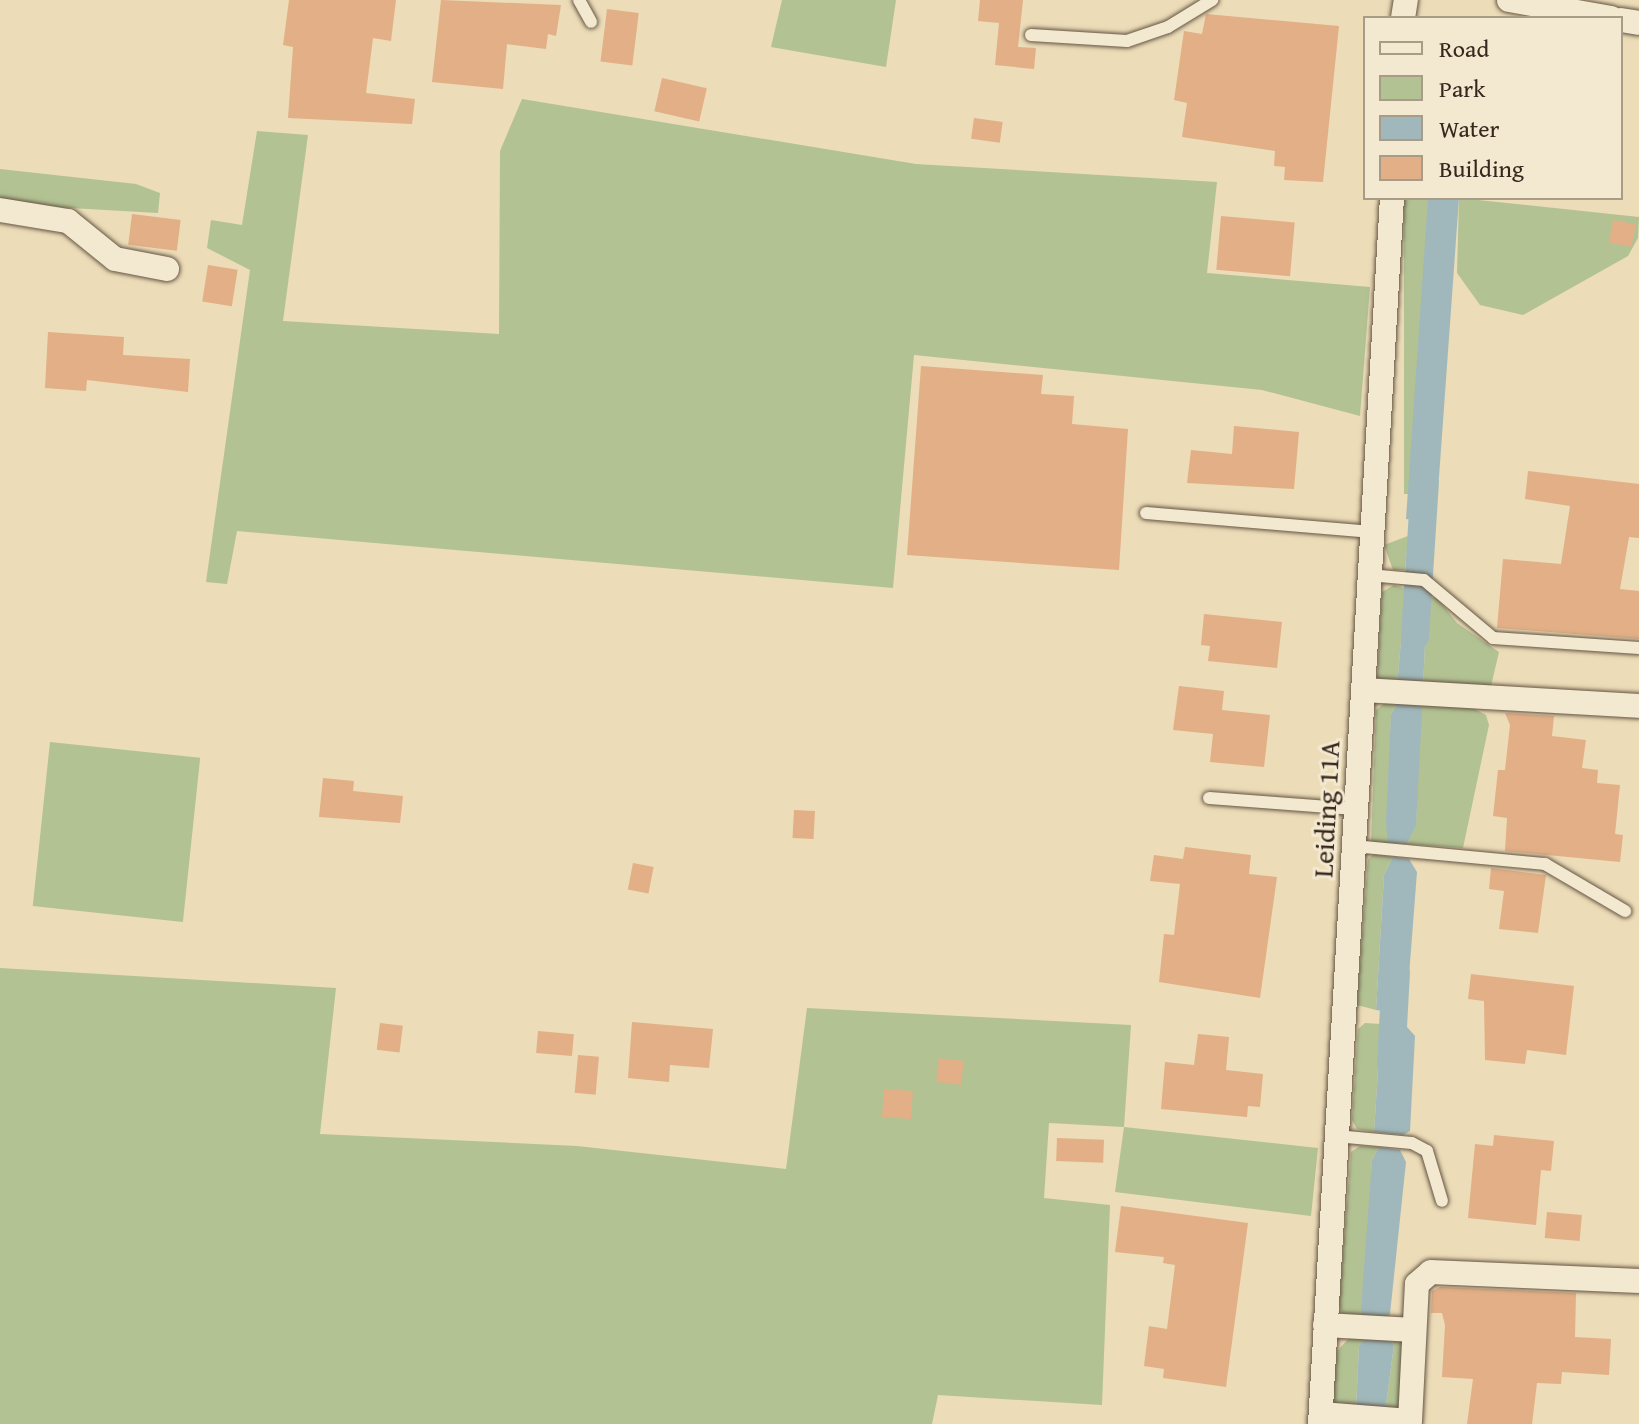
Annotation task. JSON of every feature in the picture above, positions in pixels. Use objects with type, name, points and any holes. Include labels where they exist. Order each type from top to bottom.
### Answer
[{"type":"street","points":[[1509,0],[1600,16]]},
{"type":"street","name":"Leiding 11A","points":[[1327,1417],[1333,1326],[1336,1136],[1356,809],[1368,690],[1369,575],[1392,200]]},
{"type":"street","points":[[0,210],[68,221],[115,259],[167,269]]},
{"type":"street","points":[[1368,690],[1639,706]]},
{"type":"street","points":[[1327,1417],[1410,1421],[1417,1284],[1431,1272],[1639,1281]]},
{"type":"street","points":[[1333,1326],[1414,1330]]},
{"type":"lane","points":[[579,0],[591,22]]},
{"type":"lane","points":[[1031,35],[1127,41],[1168,27],[1212,0]]},
{"type":"lane","points":[[1146,513],[1372,532]]},
{"type":"lane","points":[[1369,575],[1424,580],[1493,638],[1639,648]]},
{"type":"lane","points":[[1209,798],[1356,809]]},
{"type":"lane","points":[[1354,846],[1545,864],[1625,911]]},
{"type":"lane","points":[[1336,1136],[1412,1143],[1427,1151],[1442,1201]]},
{"type":"green space","points":[[782,0],[896,0],[886,67],[771,47]]},
{"type":"green space","points":[[522,99],[916,164],[1217,182],[1207,273],[1370,287],[1360,416],[1262,390],[914,355],[893,588],[237,531],[227,584],[206,582],[250,270],[207,248],[211,220],[242,225],[257,131],[308,135],[283,321],[499,334],[500,151]]},
{"type":"green space","points":[[0,169],[136,184],[160,193],[158,213],[0,204]]},
{"type":"green space","points":[[1404,200],[1428,200],[1428,494],[1404,494]]},
{"type":"green space","points":[[1459,200],[1639,217],[1638,238],[1628,256],[1523,315],[1480,305],[1457,273]]},
{"type":"green space","points":[[1408,536],[1405,570],[1393,570],[1384,545]]},
{"type":"green space","points":[[1394,585],[1438,599],[1457,623],[1499,652],[1491,686],[1423,688],[1427,599],[1405,596],[1397,686],[1377,683],[1382,592]]},
{"type":"green space","points":[[1388,700],[1400,700],[1391,714],[1388,843],[1371,843],[1376,710]]},
{"type":"green space","points":[[1420,703],[1471,707],[1486,715],[1489,725],[1463,848],[1407,844],[1416,824]]},
{"type":"green space","points":[[50,742],[200,758],[183,922],[33,906]]},
{"type":"green space","points":[[1374,854],[1393,857],[1384,875],[1376,1010],[1357,1005],[1368,859]]},
{"type":"green space","points":[[0,968],[336,988],[320,1134],[577,1146],[786,1169],[807,1008],[1131,1025],[1124,1127],[1049,1123],[1044,1198],[1110,1205],[1102,1405],[938,1395],[932,1424],[0,1424]]},
{"type":"green space","points":[[1365,1023],[1381,1024],[1374,1132],[1357,1129],[1352,1120],[1358,1029]]},
{"type":"green space","points":[[1124,1127],[1318,1148],[1311,1216],[1115,1192]]},
{"type":"green space","points":[[1360,1146],[1379,1147],[1372,1160],[1364,1320],[1344,1316],[1339,1305],[1351,1152]]},
{"type":"green space","points":[[1353,1334],[1368,1335],[1359,1346],[1356,1409],[1336,1405],[1333,1397],[1337,1351]]},
{"type":"green space","points":[[1386,1336],[1402,1337],[1401,1408],[1385,1412],[1394,1345]]},
{"type":"water","points":[[1428,200],[1459,200],[1439,477],[1430,522],[1406,519]]},
{"type":"water","points":[[1405,596],[1427,599],[1423,688],[1397,686]]},
{"type":"water","points":[[1400,700],[1420,703],[1422,713],[1416,825],[1407,844],[1388,843],[1386,822],[1391,714]]},
{"type":"water","points":[[1393,857],[1409,859],[1417,872],[1406,1014],[1376,1010],[1384,875]]},
{"type":"water","points":[[1381,1024],[1407,1027],[1415,1036],[1410,1131],[1403,1135],[1374,1132]]},
{"type":"water","points":[[1379,1147],[1400,1150],[1406,1162],[1390,1314],[1384,1322],[1364,1320],[1361,1309],[1372,1160]]},
{"type":"water","points":[[1368,1335],[1386,1336],[1394,1345],[1385,1412],[1356,1409],[1359,1346]]},
{"type":"building","points":[[289,0],[396,0],[391,41],[373,38],[366,93],[415,99],[412,124],[288,118],[293,47],[283,45]]},
{"type":"building","points":[[441,0],[561,5],[556,36],[548,34],[546,49],[507,44],[503,89],[432,82]]},
{"type":"building","points":[[980,0],[1023,0],[1018,47],[1036,48],[1034,69],[995,65],[999,23],[978,21]]},
{"type":"building","points":[[607,9],[639,13],[632,66],[601,62]]},
{"type":"building","points":[[1206,14],[1339,26],[1323,182],[1284,180],[1285,167],[1274,166],[1275,151],[1182,137],[1187,103],[1174,100],[1184,31],[1202,34]]},
{"type":"building","points":[[662,78],[707,88],[699,121],[654,111]]},
{"type":"building","points":[[974,118],[1003,122],[1000,143],[971,139]]},
{"type":"building","points":[[132,214],[181,220],[177,251],[128,245]]},
{"type":"building","points":[[1221,216],[1295,222],[1290,276],[1216,270]]},
{"type":"building","points":[[1613,220],[1636,224],[1632,247],[1609,243]]},
{"type":"building","points":[[208,265],[238,270],[232,306],[202,302]]},
{"type":"building","points":[[48,332],[124,337],[123,355],[190,359],[188,392],[87,380],[86,391],[45,388]]},
{"type":"building","points":[[921,366],[1043,375],[1041,394],[1074,396],[1072,424],[1128,429],[1119,570],[907,555]]},
{"type":"building","points":[[1234,426],[1299,432],[1294,489],[1187,483],[1191,450],[1232,454]]},
{"type":"building","points":[[1528,471],[1639,484],[1639,538],[1629,537],[1620,589],[1639,591],[1639,639],[1497,628],[1503,559],[1561,564],[1570,506],[1525,499]]},
{"type":"building","points":[[1204,614],[1282,622],[1277,668],[1208,661],[1210,646],[1201,645]]},
{"type":"building","points":[[1179,686],[1224,691],[1222,710],[1270,715],[1264,767],[1210,762],[1213,734],[1173,730]]},
{"type":"building","points":[[1505,713],[1554,716],[1552,736],[1586,740],[1582,768],[1598,770],[1597,783],[1620,785],[1615,834],[1623,835],[1620,862],[1505,851],[1507,818],[1493,816],[1498,770],[1505,770],[1510,725]]},
{"type":"building","points":[[323,778],[354,781],[353,791],[403,796],[400,823],[319,817]]},
{"type":"building","points":[[794,810],[815,811],[814,839],[793,838]]},
{"type":"building","points":[[1185,847],[1251,855],[1249,874],[1277,877],[1260,998],[1159,982],[1164,934],[1174,935],[1180,884],[1150,881],[1154,855],[1183,859]]},
{"type":"building","points":[[633,863],[654,867],[648,894],[628,890]]},
{"type":"building","points":[[1491,868],[1546,875],[1538,933],[1499,929],[1504,891],[1489,889]]},
{"type":"building","points":[[1471,974],[1574,986],[1566,1055],[1527,1050],[1525,1064],[1485,1060],[1484,1001],[1468,999]]},
{"type":"building","points":[[632,1022],[713,1029],[709,1068],[670,1065],[669,1082],[628,1078]]},
{"type":"building","points":[[380,1023],[403,1026],[400,1053],[377,1050]]},
{"type":"building","points":[[538,1031],[574,1034],[572,1056],[536,1053]]},
{"type":"building","points":[[1198,1034],[1229,1037],[1226,1070],[1263,1074],[1260,1107],[1248,1106],[1247,1117],[1161,1109],[1165,1062],[1194,1065]]},
{"type":"building","points":[[578,1055],[599,1057],[596,1095],[575,1093]]},
{"type":"building","points":[[939,1058],[964,1061],[961,1085],[936,1082]]},
{"type":"building","points":[[884,1089],[913,1091],[911,1119],[882,1117]]},
{"type":"building","points":[[1494,1135],[1554,1141],[1551,1171],[1541,1170],[1536,1225],[1468,1218],[1475,1144],[1493,1146]]},
{"type":"building","points":[[1057,1138],[1104,1140],[1103,1163],[1056,1161]]},
{"type":"building","points":[[1121,1206],[1248,1223],[1226,1387],[1163,1378],[1164,1369],[1144,1366],[1149,1326],[1167,1329],[1175,1265],[1163,1263],[1164,1257],[1115,1252]]},
{"type":"building","points":[[1547,1212],[1582,1215],[1580,1241],[1545,1238]]},
{"type":"building","points":[[1440,1287],[1576,1293],[1575,1337],[1611,1339],[1609,1375],[1562,1372],[1561,1384],[1537,1383],[1532,1424],[1467,1424],[1473,1379],[1442,1377],[1445,1325],[1442,1313],[1431,1313],[1432,1291]]},
{"type":"waterway","points":[[1415,636],[1425,482]]},
{"type":"waterway","points":[[1391,1064],[1396,973]]}]
